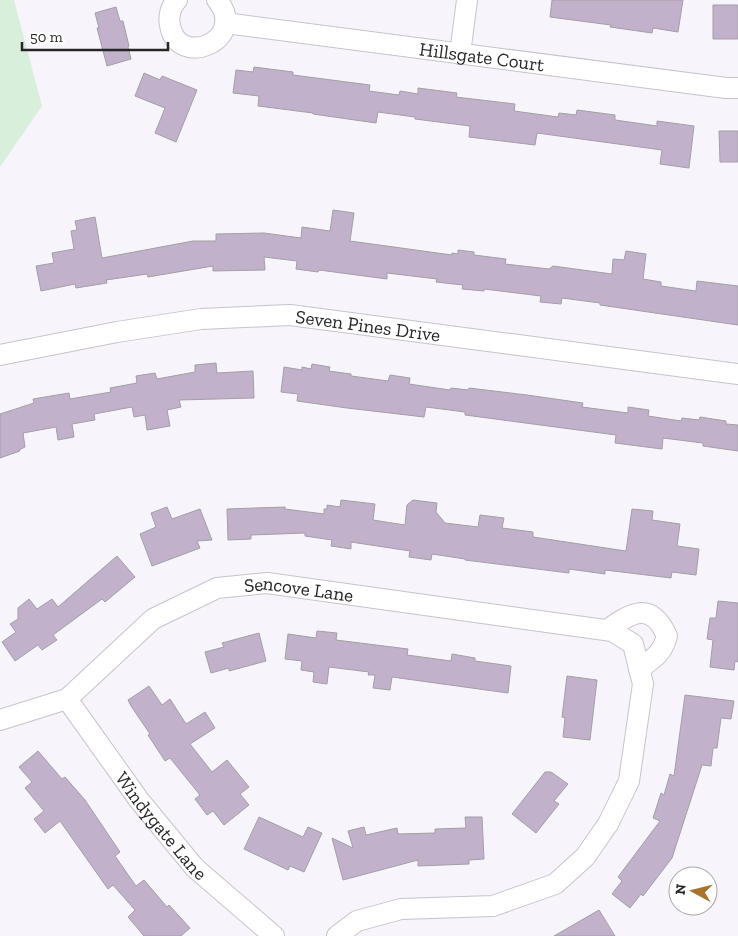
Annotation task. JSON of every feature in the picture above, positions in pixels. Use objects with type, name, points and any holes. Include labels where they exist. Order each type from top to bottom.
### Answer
[{"type":"street","points":[[177,0],[170,11],[170,29],[175,38],[191,48],[209,46],[217,40],[222,32],[225,14],[217,0]]},
{"type":"street","points":[[460,54],[467,0]]},
{"type":"street","name":"Hillsgate Court","points":[[225,23],[726,88],[738,88]]},
{"type":"street","name":"Seven Pines Drive","points":[[0,355],[117,332],[201,319],[290,315],[738,374]]},
{"type":"street","name":"Sencove Lane","points":[[0,720],[67,699],[153,619],[217,588],[267,584],[612,631],[633,644],[640,669]]},
{"type":"street","points":[[336,936],[357,921],[401,909],[493,906],[555,884],[585,857],[608,824],[629,781],[643,684],[640,669],[664,648],[668,636],[662,624],[647,613],[634,613],[607,630]]},
{"type":"street","name":"Windygate Lane","points":[[67,699],[139,800],[195,868],[274,936]]},
{"type":"green space","points":[[0,0],[14,0],[42,106],[0,167]]},
{"type":"building","points":[[552,0],[683,0],[678,32],[653,28],[652,33],[610,27],[611,25],[550,17]]},
{"type":"building","points":[[713,5],[738,5],[738,39],[713,39]]},
{"type":"building","points":[[116,7],[120,21],[123,21],[131,59],[107,66],[95,13]]},
{"type":"building","points":[[254,67],[293,72],[293,75],[370,85],[369,91],[399,95],[400,91],[418,94],[418,88],[457,93],[456,97],[515,104],[514,111],[558,117],[559,113],[576,115],[577,110],[615,115],[615,120],[657,126],[657,121],[694,126],[689,168],[660,164],[662,150],[537,133],[535,145],[469,137],[470,126],[415,119],[415,117],[378,112],[376,123],[258,106],[259,96],[233,93],[236,70],[253,72]]},
{"type":"building","points":[[144,73],[160,80],[162,76],[197,90],[176,142],[155,133],[165,108],[135,96]]},
{"type":"building","points":[[719,131],[738,131],[738,162],[720,162]]},
{"type":"building","points":[[333,210],[354,213],[350,241],[452,255],[452,253],[458,254],[458,250],[474,252],[474,255],[506,259],[505,264],[549,269],[553,266],[612,274],[613,259],[624,260],[626,251],[646,254],[643,279],[661,282],[661,286],[696,291],[697,281],[738,286],[738,325],[562,298],[561,304],[540,302],[541,296],[484,289],[484,291],[462,289],[463,285],[436,282],[437,279],[387,273],[387,279],[319,270],[318,272],[296,269],[297,261],[264,257],[265,270],[213,271],[213,266],[148,277],[147,274],[106,280],[107,283],[76,288],[75,284],[41,291],[36,266],[54,263],[52,253],[74,249],[71,231],[77,230],[75,221],[95,217],[102,258],[193,241],[216,241],[216,234],[264,233],[301,238],[302,227],[330,231]]},
{"type":"building","points":[[216,363],[217,373],[253,371],[254,398],[179,400],[181,407],[167,410],[170,426],[147,430],[145,415],[134,417],[132,407],[94,414],[95,420],[72,424],[74,437],[58,440],[56,427],[23,433],[25,447],[20,451],[0,458],[0,414],[34,403],[33,399],[69,393],[70,399],[111,392],[110,388],[137,383],[136,376],[155,373],[157,379],[195,372],[195,365]]},
{"type":"building","points":[[312,364],[330,367],[329,371],[351,374],[351,376],[388,381],[390,375],[410,378],[409,384],[450,390],[451,388],[468,390],[469,388],[527,395],[583,403],[582,407],[628,413],[628,407],[649,410],[648,416],[681,421],[682,418],[699,420],[700,417],[726,421],[726,424],[738,425],[738,451],[703,446],[703,443],[663,438],[662,449],[615,443],[616,435],[465,415],[465,412],[426,407],[424,417],[347,408],[297,401],[298,394],[281,392],[284,367],[302,370],[302,367],[311,369]]},
{"type":"building","points":[[341,500],[375,504],[373,520],[405,525],[407,505],[413,500],[437,503],[436,512],[445,523],[478,527],[480,515],[504,518],[502,528],[533,532],[533,537],[626,551],[632,509],[653,511],[652,520],[680,524],[677,546],[699,549],[696,575],[672,572],[671,578],[605,570],[605,574],[569,569],[569,573],[432,554],[431,560],[409,557],[410,551],[351,542],[351,549],[331,546],[332,540],[305,536],[305,533],[251,535],[251,539],[228,540],[227,509],[285,507],[285,509],[324,514],[324,509],[327,509],[327,505],[340,507]]},
{"type":"building","points":[[167,507],[172,519],[200,509],[212,540],[197,541],[200,548],[152,566],[140,534],[156,527],[151,513]]},
{"type":"building","points":[[117,556],[135,577],[105,602],[102,599],[53,635],[57,640],[42,650],[38,645],[15,661],[2,642],[16,632],[10,624],[18,619],[18,608],[29,599],[37,609],[52,599],[58,607]]},
{"type":"building","points":[[718,601],[738,603],[738,662],[735,661],[734,670],[710,667],[713,640],[707,639],[710,618],[716,618]]},
{"type":"building","points":[[317,631],[337,633],[336,640],[408,649],[407,655],[451,661],[452,654],[475,658],[475,661],[511,666],[508,693],[392,677],[390,690],[373,688],[375,675],[368,675],[369,672],[329,667],[327,684],[313,682],[314,672],[301,670],[302,661],[285,659],[288,634],[316,638]]},
{"type":"building","points":[[259,633],[266,661],[229,671],[229,668],[211,673],[205,652],[224,647],[222,643]]},
{"type":"building","points":[[567,676],[597,680],[590,740],[563,737],[565,718],[562,717]]},
{"type":"building","points":[[149,686],[162,705],[170,699],[186,724],[205,712],[215,728],[190,744],[212,772],[227,760],[249,787],[240,794],[249,805],[224,825],[213,811],[207,815],[195,799],[200,795],[170,758],[165,761],[131,706],[128,700]]},
{"type":"building","points":[[685,695],[734,701],[731,719],[721,718],[717,748],[713,748],[711,766],[702,765],[672,858],[643,896],[641,894],[630,908],[612,894],[622,881],[618,877],[660,821],[653,818],[661,793],[664,795],[670,774],[674,776]]},
{"type":"building","points":[[38,751],[62,779],[65,777],[85,800],[120,852],[115,856],[136,886],[144,880],[167,907],[169,905],[190,928],[181,936],[144,936],[128,917],[135,910],[113,885],[108,889],[60,821],[45,833],[34,819],[44,811],[25,788],[32,782],[19,767]]},
{"type":"building","points":[[545,772],[551,772],[568,784],[554,801],[559,804],[536,833],[512,814]]},
{"type":"building","points":[[259,817],[303,837],[308,827],[322,833],[304,872],[290,866],[288,870],[244,849]]},
{"type":"building","points":[[465,817],[482,817],[484,859],[469,860],[469,864],[418,866],[418,860],[343,880],[332,838],[353,848],[348,831],[364,827],[366,835],[397,828],[398,834],[435,833],[435,829],[466,828]]},
{"type":"building","points":[[599,910],[615,936],[554,936]]}]
